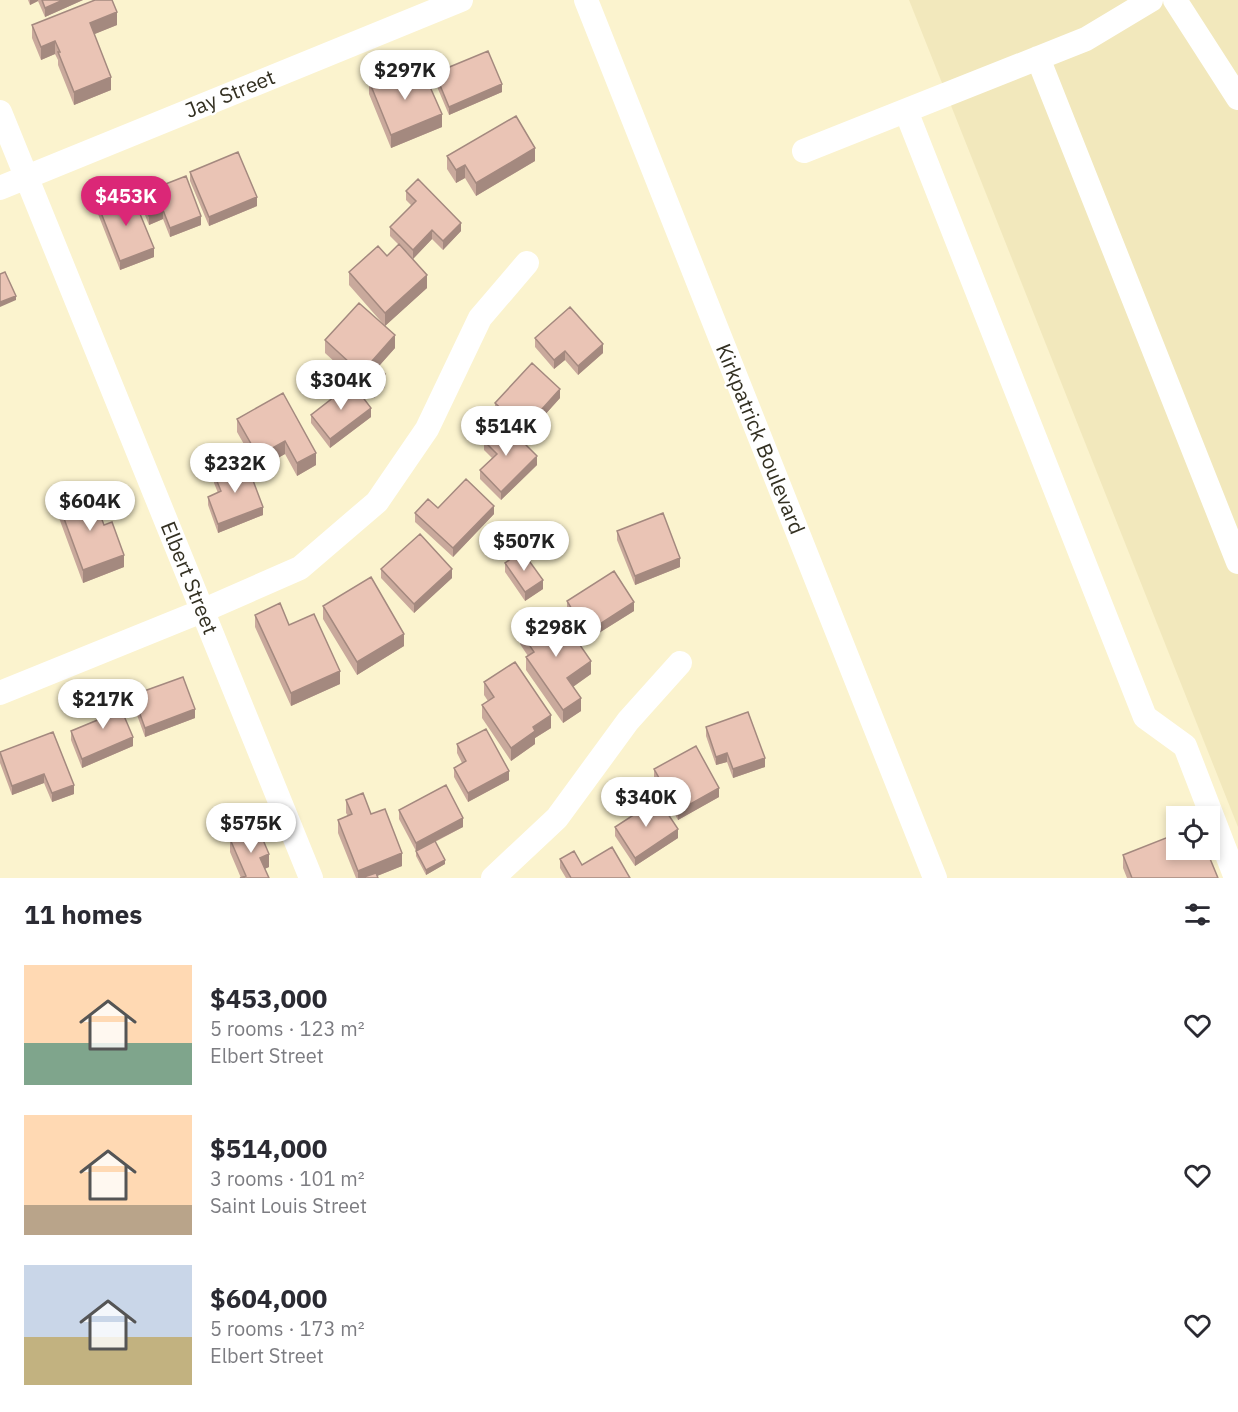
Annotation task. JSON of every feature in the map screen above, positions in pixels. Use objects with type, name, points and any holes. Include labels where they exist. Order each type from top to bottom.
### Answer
[{"type":"street","name":"Jay Street","points":[[0,188],[460,0]]},
{"type":"street","name":"Kirkpatrick Boulevard","points":[[586,0],[935,878]]},
{"type":"street","points":[[804,151],[1086,39],[1151,0]]},
{"type":"street","points":[[1175,0],[1238,98]]},
{"type":"street","points":[[1038,58],[1238,562]]},
{"type":"street","points":[[906,111],[1145,717],[1185,746],[1236,878]]},
{"type":"street","name":"Elbert Street","points":[[0,112],[311,878]]},
{"type":"street","points":[[0,693],[202,611],[300,568],[377,502],[427,429],[480,318],[526,263]]},
{"type":"street","points":[[493,878],[557,818],[628,721],[680,663]]},
{"type":"shaded area","points":[[909,0],[1238,0],[1238,827]]},
{"type":"building","points":[[42,0],[63,0],[45,8]]},
{"type":"building","points":[[95,0],[112,0],[117,12],[90,23],[111,77],[74,92],[55,41],[41,47],[32,25]]},
{"type":"building","points":[[488,51],[502,84],[449,107],[435,73]]},
{"type":"building","points":[[393,71],[398,81],[423,71],[442,114],[391,135],[369,81]]},
{"type":"building","points":[[516,116],[535,148],[476,183],[465,165],[456,170],[447,156]]},
{"type":"building","points":[[238,152],[257,197],[209,217],[190,172]]},
{"type":"building","points":[[186,176],[201,216],[170,228],[163,210],[149,216],[140,194]]},
{"type":"building","points":[[418,179],[461,223],[443,241],[432,230],[413,250],[390,227],[416,201],[406,191]]},
{"type":"building","points":[[131,192],[154,248],[120,261],[98,205]]},
{"type":"building","points":[[399,244],[427,275],[385,313],[349,272],[378,246],[387,256]]},
{"type":"building","points":[[5,272],[16,296],[0,302],[0,274]]},
{"type":"building","points":[[359,303],[395,335],[372,361],[385,374],[374,385],[325,340]]},
{"type":"building","points":[[570,307],[603,344],[578,366],[565,351],[554,360],[535,338]]},
{"type":"building","points":[[532,363],[560,389],[524,429],[495,403]]},
{"type":"building","points":[[352,383],[371,408],[330,439],[311,415]]},
{"type":"building","points":[[283,393],[316,453],[297,463],[285,441],[258,456],[237,419]]},
{"type":"building","points":[[503,422],[537,456],[501,492],[480,470],[497,454],[484,441]]},
{"type":"building","points":[[246,462],[263,507],[218,524],[208,497],[221,491],[214,474]]},
{"type":"building","points":[[466,479],[494,506],[453,548],[415,513],[428,499],[438,508]]},
{"type":"building","points":[[92,493],[104,525],[112,522],[124,555],[83,570],[59,505]]},
{"type":"building","points":[[663,513],[680,558],[635,576],[617,531]]},
{"type":"building","points":[[420,534],[452,569],[414,604],[381,569]]},
{"type":"building","points":[[522,551],[543,580],[525,592],[505,563]]},
{"type":"building","points":[[614,571],[634,602],[586,633],[567,601]]},
{"type":"building","points":[[371,577],[404,634],[357,662],[323,606]]},
{"type":"building","points":[[280,603],[289,625],[314,614],[340,671],[291,693],[255,615]]},
{"type":"building","points":[[560,616],[591,661],[567,678],[581,698],[563,710],[526,657],[534,652],[520,631],[537,618],[543,627]]},
{"type":"building","points":[[515,662],[551,715],[533,727],[535,731],[511,748],[482,705],[494,697],[484,682]]},
{"type":"building","points":[[183,677],[195,709],[145,728],[133,695]]},
{"type":"building","points":[[116,697],[133,737],[82,759],[71,731],[100,719],[95,707]]},
{"type":"building","points":[[748,712],[765,758],[733,769],[727,753],[716,757],[706,727]]},
{"type":"building","points":[[486,729],[509,771],[468,793],[454,768],[466,761],[457,744]]},
{"type":"building","points":[[53,732],[74,785],[52,793],[44,774],[12,786],[0,752]]},
{"type":"building","points":[[696,746],[719,788],[678,811],[654,769]]},
{"type":"building","points":[[446,785],[463,818],[416,843],[399,810]]},
{"type":"building","points":[[363,793],[371,814],[385,809],[402,853],[358,871],[338,820],[352,814],[346,800]]},
{"type":"building","points":[[658,799],[678,829],[635,858],[615,827]]},
{"type":"building","points":[[258,828],[269,854],[260,858],[269,878],[240,878],[246,876],[230,839]]},
{"type":"building","points":[[1166,838],[1166,860],[1211,860],[1218,878],[1132,878],[1123,855]]},
{"type":"building","points":[[435,841],[445,860],[426,870],[416,851]]},
{"type":"building","points":[[612,847],[630,878],[571,878],[560,859],[574,851],[582,865]]},
{"type":"building","points":[[376,873],[378,878],[361,878]]}]
